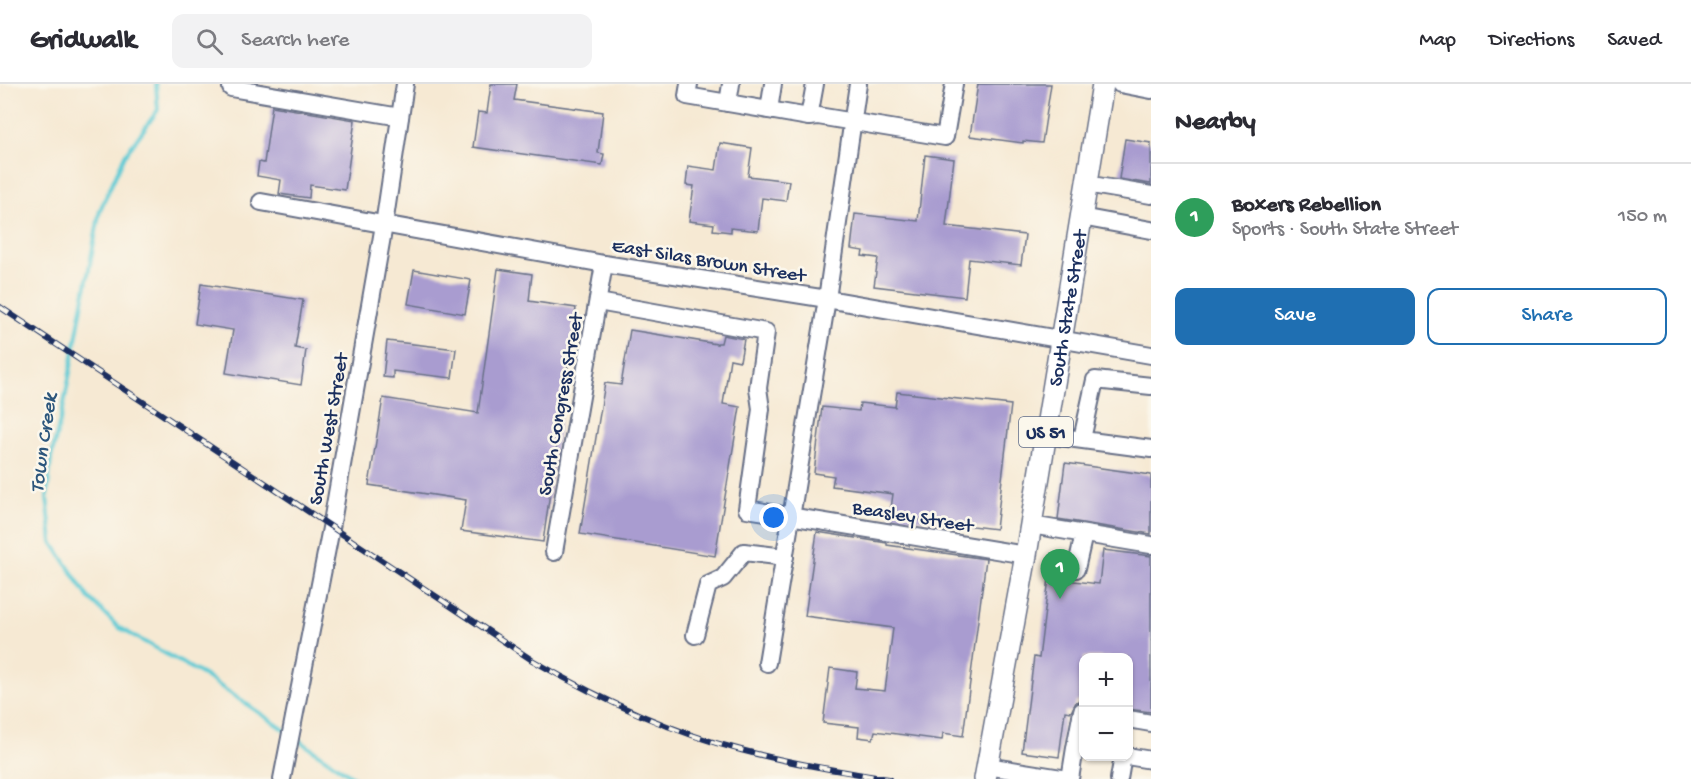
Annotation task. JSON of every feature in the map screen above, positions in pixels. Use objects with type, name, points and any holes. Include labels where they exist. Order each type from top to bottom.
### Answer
[{"type":"main road","name":"South State Street","points":[[986,772],[1026,555],[1102,84]]},
{"type":"street","name":"South West Street","points":[[282,778],[331,528],[384,225],[405,84]]},
{"type":"street","points":[[689,84],[687,96],[945,137],[954,84]]},
{"type":"street","points":[[728,103],[731,84]]},
{"type":"street","points":[[769,110],[773,84]]},
{"type":"street","points":[[809,117],[815,84]]},
{"type":"street","points":[[767,663],[827,299],[858,84]]},
{"type":"street","points":[[1120,84],[1151,90]]},
{"type":"street","points":[[231,88],[399,117]]},
{"type":"street","points":[[1086,184],[1151,195]]},
{"type":"street","name":"East Silas Brown Street","points":[[261,202],[604,264],[1151,354]]},
{"type":"street","points":[[1081,217],[1151,230]]},
{"type":"street","name":"South Congress Street","points":[[554,552],[604,264]]},
{"type":"street","name":"Beasley Street","points":[[598,302],[766,332],[758,388],[761,409],[747,509],[1026,555]]},
{"type":"street","points":[[1082,439],[1095,380],[1151,386]]},
{"type":"street","points":[[1045,435],[1151,448]]},
{"type":"street","points":[[1031,525],[1151,545]]},
{"type":"street","points":[[1076,569],[1084,534]]},
{"type":"street","points":[[695,634],[708,585],[723,578],[744,552],[785,557]]},
{"type":"street","points":[[1133,720],[1151,723]]},
{"type":"street","points":[[986,772],[1069,779],[1079,748]]},
{"type":"street","points":[[1133,757],[1151,760]]},
{"type":"street","points":[[1119,779],[1124,761]]},
{"type":"building","points":[[491,84],[517,84],[514,100],[603,112],[598,153],[604,154],[602,165],[473,147],[478,112],[487,113]]},
{"type":"building","points":[[978,84],[1051,84],[1042,143],[1023,141],[1023,143],[970,136]]},
{"type":"building","points":[[272,106],[355,120],[345,190],[310,185],[309,198],[279,194],[281,180],[257,176],[259,162],[264,163]]},
{"type":"building","points":[[1125,139],[1151,143],[1151,184],[1119,179]]},
{"type":"building","points":[[720,143],[752,148],[748,176],[789,181],[786,201],[762,198],[758,231],[731,228],[731,232],[713,230],[714,224],[689,221],[694,186],[686,185],[688,166],[716,170]]},
{"type":"building","points":[[925,155],[954,159],[946,226],[1025,235],[1021,265],[969,259],[965,297],[874,286],[878,258],[862,256],[863,251],[851,249],[855,214],[918,221]]},
{"type":"building","points":[[498,269],[532,274],[529,301],[576,308],[543,542],[461,531],[466,500],[369,485],[383,398],[478,413]]},
{"type":"building","points":[[414,270],[471,280],[465,314],[408,304]]},
{"type":"building","points":[[201,284],[303,300],[295,348],[306,350],[301,385],[226,373],[233,330],[195,324]]},
{"type":"building","points":[[630,330],[717,344],[721,343],[723,335],[744,339],[740,361],[730,359],[723,404],[740,407],[715,556],[580,534],[605,383],[621,385]]},
{"type":"building","points":[[387,341],[456,349],[452,378],[393,371],[393,378],[383,377]]},
{"type":"building","points":[[897,392],[1011,405],[996,529],[890,516],[893,494],[832,486],[834,476],[814,473],[822,407],[859,411],[860,403],[895,407]]},
{"type":"building","points":[[1065,463],[1151,475],[1151,534],[1058,519]]},
{"type":"building","points":[[817,532],[986,559],[963,736],[943,733],[942,740],[875,731],[873,739],[858,737],[859,727],[823,723],[830,668],[857,672],[855,688],[885,691],[893,628],[805,616]]},
{"type":"building","points":[[1103,550],[1151,556],[1151,712],[1133,710],[1133,653],[1079,653],[1079,701],[1076,702],[1071,712],[1065,711],[1059,757],[1022,752],[1034,657],[1039,658],[1049,578],[1099,584]]},
{"type":"waterway","name":"Town Creek","points":[[156,84],[158,110],[125,155],[100,210],[64,404],[51,458],[47,497],[52,542],[88,597],[118,627],[205,676],[286,731]]},
{"type":"waterway","name":"Town Creek","points":[[294,737],[356,779]]},
{"type":"railway","points":[[0,307],[532,660],[582,687],[660,723],[713,742],[796,763],[889,779]]},
{"type":"place","name":"Boxers Rebellion","points":[[1060,599]]}]
